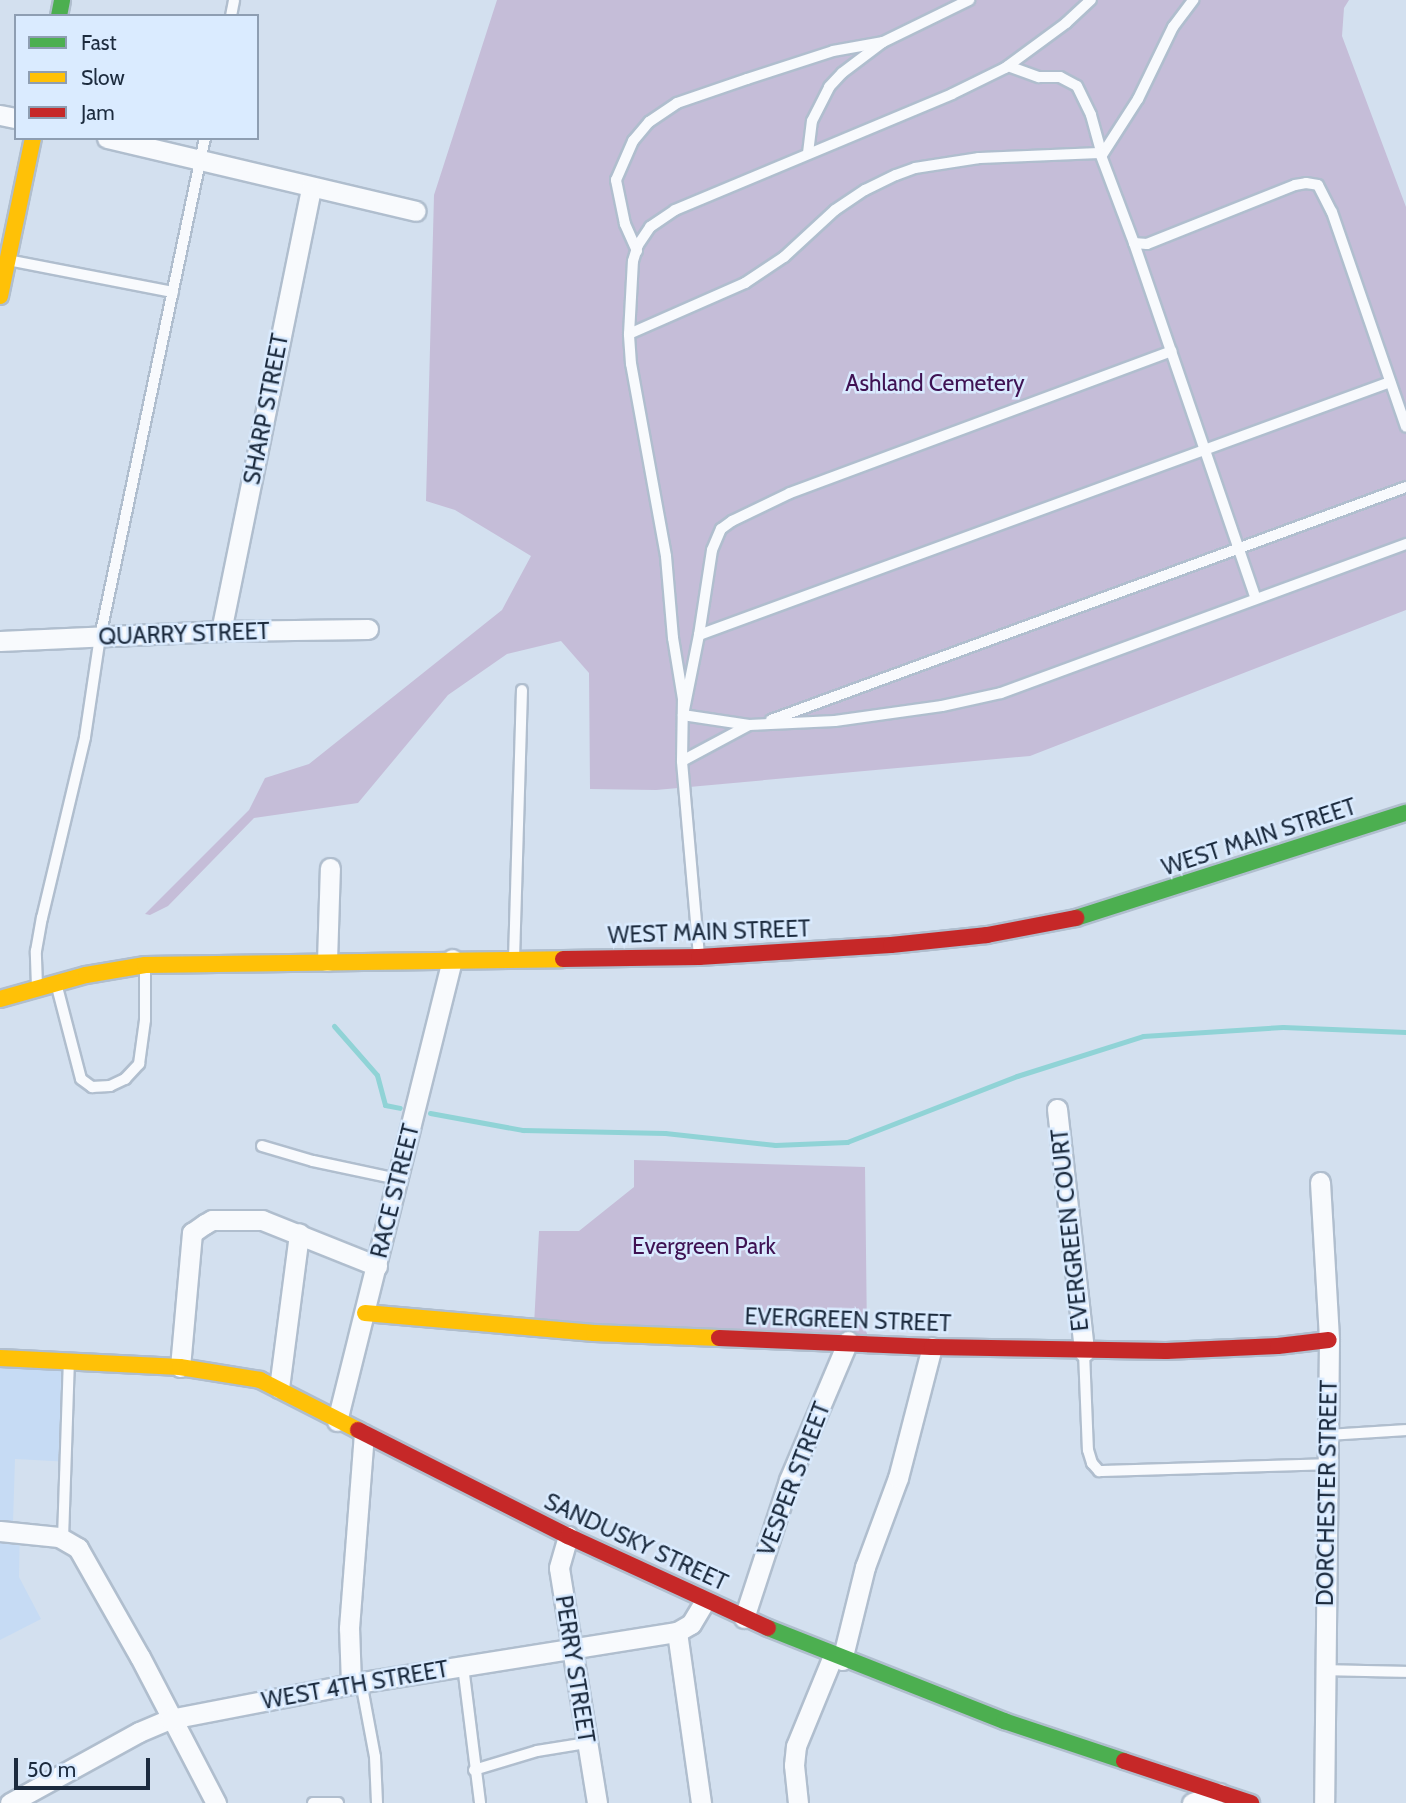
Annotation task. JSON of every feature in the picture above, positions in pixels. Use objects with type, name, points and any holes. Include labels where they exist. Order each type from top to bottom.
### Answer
[{"type":"street","points":[[0,296],[33,140]]},
{"type":"street","points":[[115,140],[415,211]]},
{"type":"street","name":"SHARP STREET","points":[[221,631],[311,187]]},
{"type":"street","name":"QUARRY STREET","points":[[0,641],[221,631],[368,629]]},
{"type":"street","name":"WEST MAIN STREET","points":[[0,999],[56,983],[145,965],[699,957],[891,945],[1035,928],[1130,903],[1406,813]]},
{"type":"street","points":[[327,961],[330,868]]},
{"type":"street","name":"RACE STREET","points":[[337,1421],[452,959]]},
{"type":"street","name":"EVERGREEN COURT","points":[[1056,1109],[1084,1351]]},
{"type":"street","name":"DORCHESTER STREET","points":[[1320,1182],[1329,1340],[1324,1803]]},
{"type":"street","points":[[180,1367],[192,1233],[212,1220],[262,1220],[377,1266]]},
{"type":"street","points":[[279,1388],[299,1233]]},
{"type":"street","name":"EVERGREEN STREET","points":[[365,1313],[593,1333],[848,1341],[932,1347],[1084,1351],[1216,1350],[1329,1340]]},
{"type":"street","name":"VESPER STREET","points":[[744,1618],[789,1480],[848,1341]]},
{"type":"street","points":[[799,1803],[794,1765],[796,1746],[838,1658],[865,1567],[898,1478],[932,1347]]},
{"type":"street","name":"SANDUSKY STREET","points":[[0,1359],[180,1367],[237,1374],[279,1388],[364,1435],[568,1536],[744,1618],[838,1658],[1004,1721],[1251,1803]]},
{"type":"street","points":[[356,1683],[349,1628],[364,1435]]},
{"type":"street","points":[[0,1531],[45,1534],[63,1539],[78,1548],[90,1565],[216,1803]]},
{"type":"street","name":"PERRY STREET","points":[[568,1536],[559,1568],[597,1803]]},
{"type":"street","points":[[701,1803],[677,1632],[691,1624],[705,1601]]},
{"type":"street","name":"WEST 4TH STREET","points":[[20,1801],[139,1732],[170,1719],[356,1683],[677,1632]]},
{"type":"street","points":[[1192,1803],[1219,1793]]},
{"type":"lane","points":[[808,153],[811,121],[829,87],[860,57],[883,42],[970,0]]},
{"type":"lane","points":[[699,957],[682,761],[683,715],[666,556],[635,392],[629,334],[633,261],[637,251],[650,227],[675,210],[951,94],[1009,66],[1091,0]]},
{"type":"lane","points":[[1102,155],[1138,99],[1172,27],[1193,0]]},
{"type":"lane","points":[[637,251],[625,224],[616,180],[633,141],[649,122],[677,103],[747,79],[833,51],[883,42]]},
{"type":"lane","points":[[1009,66],[1039,77],[1060,77],[1077,86],[1088,107],[1102,155],[1135,243],[1256,599]]},
{"type":"lane","points":[[37,988],[36,951],[42,918],[85,737],[100,637],[205,140]]},
{"type":"lane","points":[[629,334],[659,319],[726,294],[754,278],[784,257],[835,210],[864,190],[896,175],[915,168],[979,158],[1091,151],[1102,155]]},
{"type":"lane","points":[[1135,243],[1141,246],[1295,185],[1318,185],[1332,212],[1406,427]]},
{"type":"lane","points":[[5,262],[173,292]]},
{"type":"lane","points":[[683,715],[712,550],[721,529],[789,493],[1171,351]]},
{"type":"lane","points":[[699,635],[1390,382]]},
{"type":"lane","points":[[760,723],[1406,487]]},
{"type":"lane","points":[[682,761],[749,725],[835,721],[982,698],[1406,544]]},
{"type":"lane","points":[[514,960],[522,690]]},
{"type":"lane","points":[[683,715],[749,725]]},
{"type":"lane","points":[[56,983],[77,1071],[92,1087],[110,1086],[125,1079],[139,1064],[145,1020],[145,965]]},
{"type":"lane","points":[[262,1146],[313,1161],[399,1179]]},
{"type":"lane","points":[[1084,1351],[1088,1450],[1092,1463],[1099,1471],[1329,1464]]},
{"type":"lane","points":[[63,1539],[69,1361]]},
{"type":"lane","points":[[1329,1436],[1406,1430]]},
{"type":"lane","points":[[463,1667],[480,1803]]},
{"type":"lane","points":[[1325,1670],[1406,1672]]},
{"type":"lane","points":[[356,1683],[375,1757],[377,1803]]},
{"type":"lane","points":[[474,1770],[537,1751],[587,1743]]},
{"type":"lane","points":[[313,1803],[338,1803]]},
{"type":"shaded area","points":[[0,1353],[73,1357],[71,1462],[15,1459],[13,1523],[20,1524],[19,1577],[41,1619],[0,1640]]},
{"type":"green space","name":"Ashland Cemetery","points":[[497,0],[1349,0],[1344,8],[1342,36],[1406,207],[1406,610],[1030,756],[656,790],[590,789],[589,673],[561,641],[507,654],[448,695],[358,803],[254,818],[168,906],[150,915],[145,914],[249,810],[265,778],[309,764],[502,610],[531,556],[455,510],[426,501],[434,195]]},
{"type":"green space","name":"Evergreen Park","points":[[634,1160],[865,1167],[867,1335],[534,1325],[539,1231],[579,1231],[634,1187]]},
{"type":"waterway","points":[[334,1026],[377,1075],[385,1105],[400,1108]]},
{"type":"waterway","points":[[430,1113],[523,1130],[665,1133],[775,1145],[847,1142],[1017,1076],[1143,1036],[1283,1027],[1406,1032]]},
{"type":"traffic: fast","points":[[59,14],[62,0]]},
{"type":"traffic: fast","points":[[1076,918],[1406,813]]},
{"type":"traffic: fast","points":[[768,1628],[1004,1721],[1124,1761]]},
{"type":"traffic: slow","points":[[0,296],[33,140]]},
{"type":"traffic: slow","points":[[0,999],[86,975],[145,965],[563,959]]},
{"type":"traffic: slow","points":[[365,1313],[594,1333],[719,1338]]},
{"type":"traffic: slow","points":[[0,1358],[180,1367],[260,1380],[358,1430]]},
{"type":"traffic: jam","points":[[563,959],[699,957],[891,945],[987,935],[1076,918]]},
{"type":"traffic: jam","points":[[719,1338],[932,1347],[1166,1351],[1278,1346],[1329,1340]]},
{"type":"traffic: jam","points":[[358,1430],[568,1536],[768,1628]]},
{"type":"traffic: jam","points":[[1124,1761],[1251,1803]]}]
